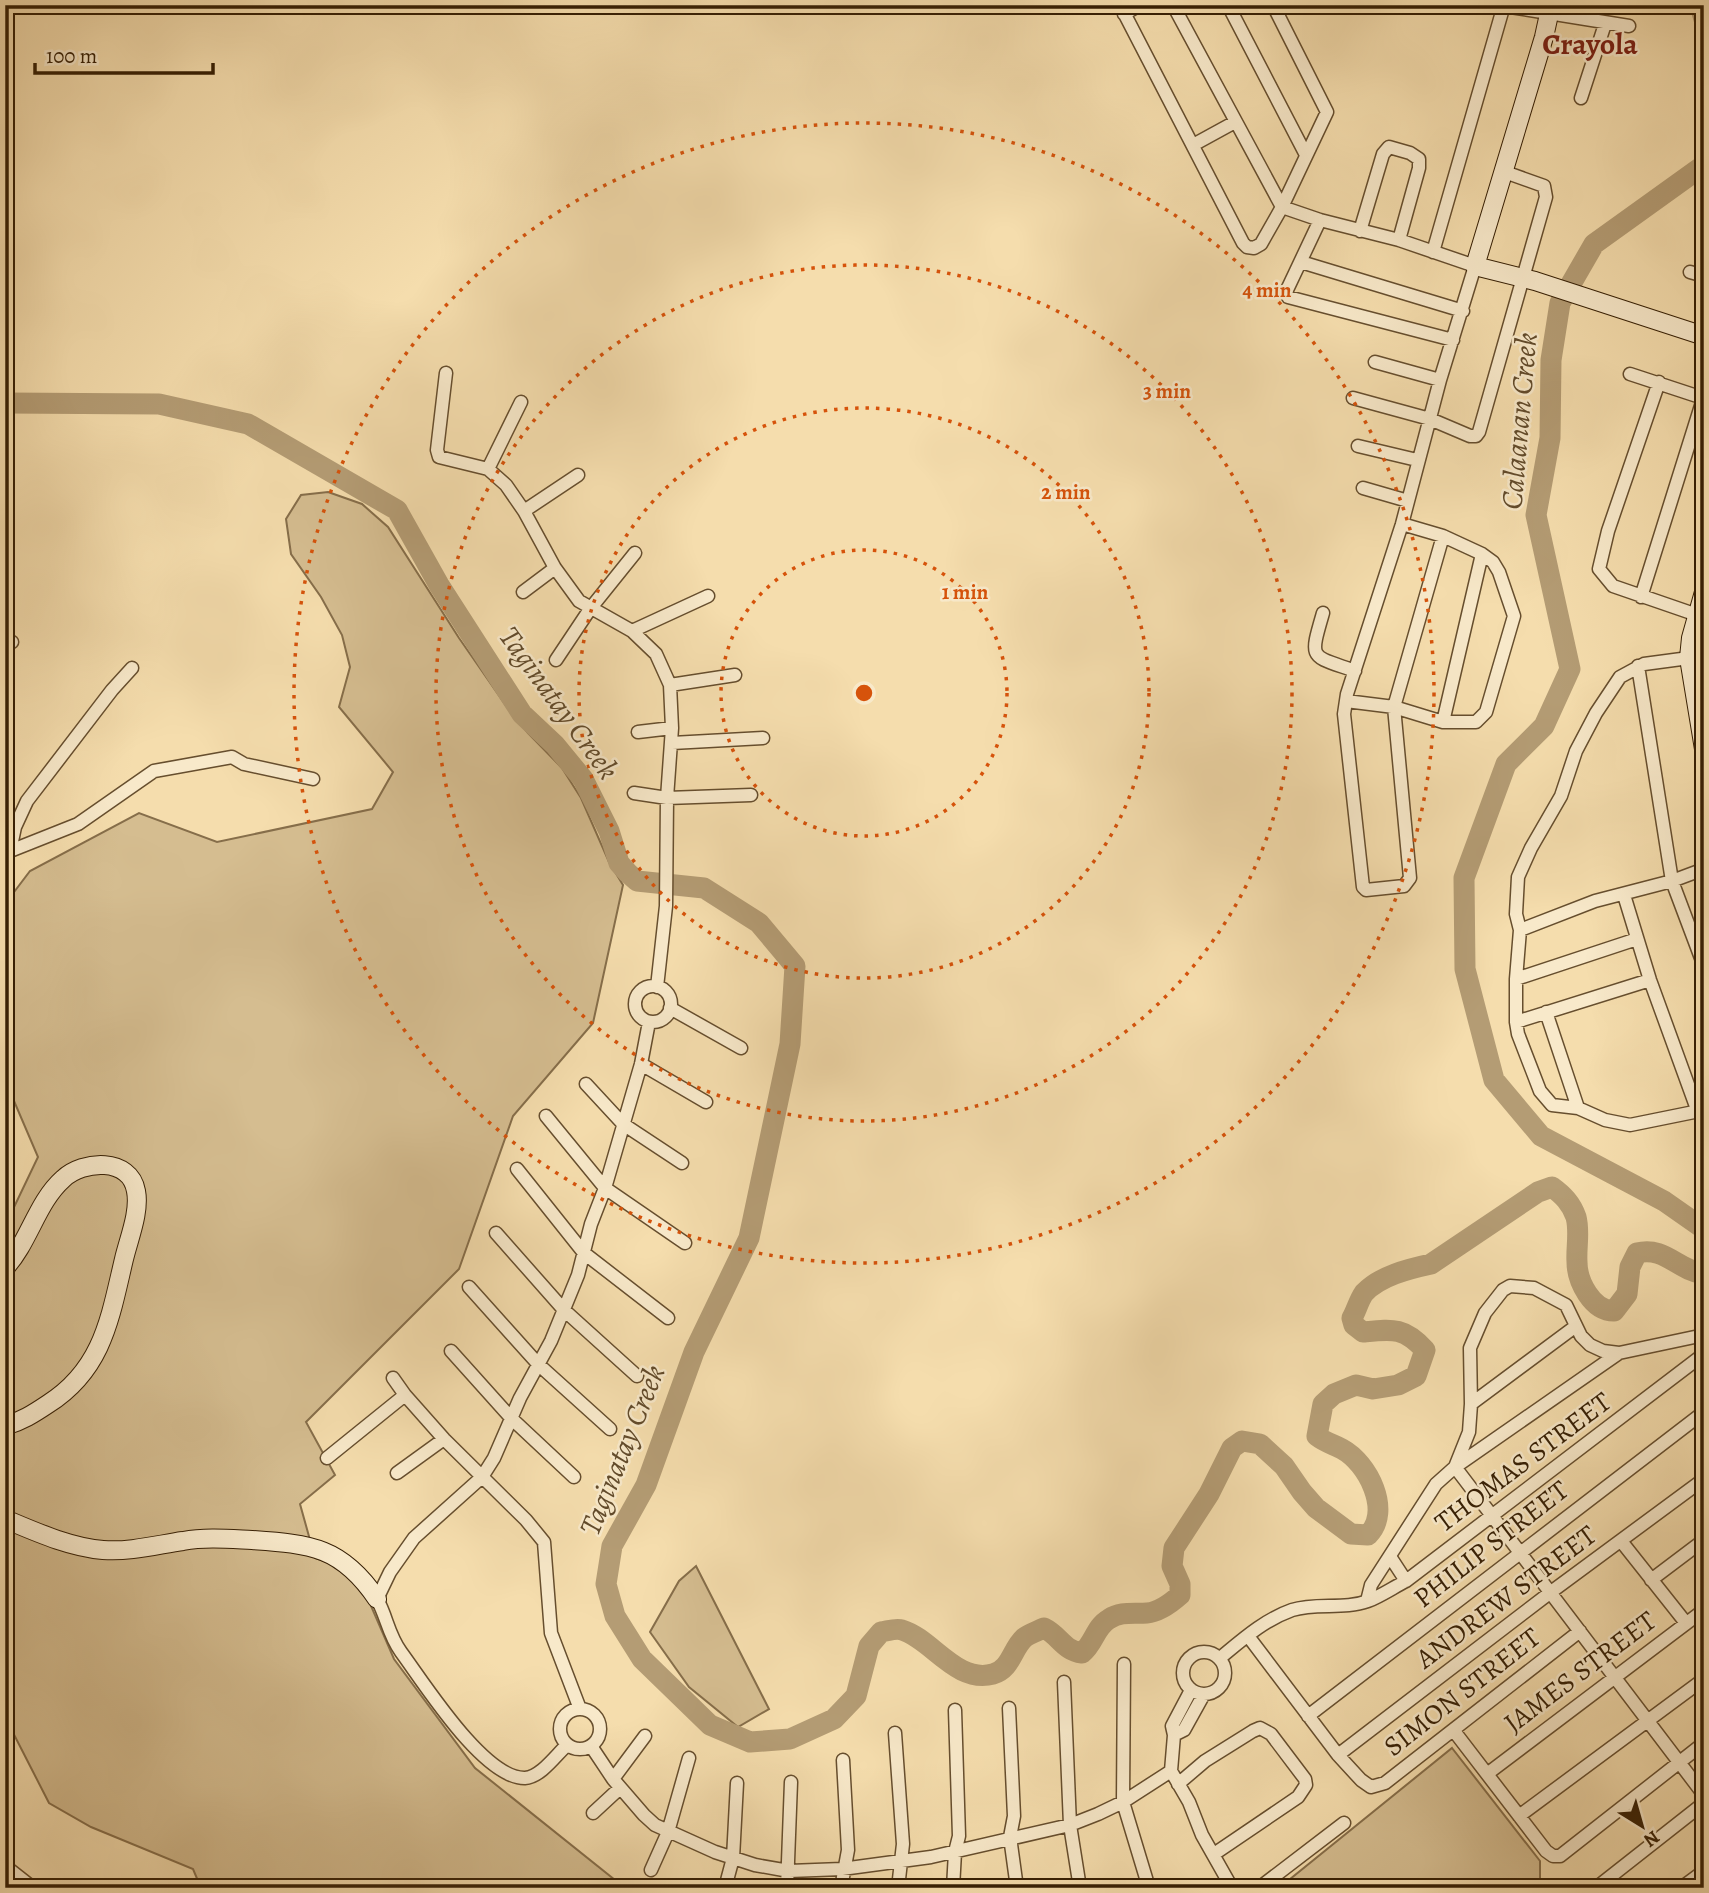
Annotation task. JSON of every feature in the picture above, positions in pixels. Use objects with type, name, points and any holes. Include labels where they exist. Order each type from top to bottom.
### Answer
[{"type":"street","points":[[1140,5],[1122,9],[1247,247],[1254,248],[1261,244],[1282,207],[1326,117],[1326,108],[1273,5]]},
{"type":"street","points":[[1173,5],[1282,207],[1320,220],[1399,240],[1704,335]]},
{"type":"street","points":[[1228,5],[1306,155]]},
{"type":"street","points":[[1433,252],[1504,5],[1550,9],[1605,24],[1629,26]]},
{"type":"street","points":[[1443,536],[1394,707],[1410,878],[1404,886],[1369,890],[1363,887],[1344,714],[1346,701],[1402,524],[1417,460],[1550,9]]},
{"type":"street","points":[[1581,98],[1605,24]]},
{"type":"street","points":[[1193,145],[1235,122]]},
{"type":"street","points":[[1360,231],[1383,154],[1389,147],[1410,153],[1419,159],[1419,168],[1399,240]]},
{"type":"street","points":[[1353,398],[1430,419],[1470,436],[1476,436],[1479,432],[1530,280],[1547,191],[1538,183],[1502,171]]},
{"type":"street","points":[[1320,220],[1286,292],[1290,299],[1452,340]]},
{"type":"street","points":[[1301,262],[1463,311]]},
{"type":"street","points":[[1690,272],[1704,276]]},
{"type":"street","points":[[1375,362],[1440,380]]},
{"type":"street","points":[[446,373],[437,450],[439,457],[488,469],[506,485],[524,511],[555,568],[579,601],[632,631],[656,654],[670,685],[672,743],[667,798],[666,906],[657,987]]},
{"type":"street","points":[[1630,374],[1704,397],[1641,597]]},
{"type":"street","points":[[1659,382],[1608,531],[1599,569],[1613,586],[1700,616]]},
{"type":"street","points":[[488,469],[521,402]]},
{"type":"street","points":[[1358,446],[1417,460]]},
{"type":"street","points":[[524,511],[578,475]]},
{"type":"street","points":[[1363,488],[1408,500]]},
{"type":"street","points":[[1346,701],[1394,707],[1443,722],[1476,722],[1486,712],[1514,616],[1493,562],[1443,536],[1402,524]]},
{"type":"street","points":[[556,660],[590,609],[635,553]]},
{"type":"street","points":[[1443,722],[1482,554]]},
{"type":"street","points":[[523,592],[555,568]]},
{"type":"street","points":[[1704,592],[1694,669],[1704,749]]},
{"type":"street","points":[[632,631],[708,596]]},
{"type":"street","points":[[1323,614],[1314,646],[1316,654],[1320,659],[1355,671]]},
{"type":"street","points":[[1625,895],[1650,980],[1701,1111],[1630,1125],[1605,1120],[1578,1108],[1552,1105],[1540,1091],[1516,1022],[1520,930],[1516,914],[1518,877],[1531,848],[1561,796],[1576,751],[1596,713],[1620,677],[1638,666],[1659,660],[1694,669]]},
{"type":"street","points":[[1638,666],[1672,881],[1704,966]]},
{"type":"street","points":[[8,852],[15,827],[27,801],[132,668]]},
{"type":"street","points":[[670,685],[735,675]]},
{"type":"street","points":[[638,732],[672,728]]},
{"type":"street","points":[[672,743],[762,738]]},
{"type":"street","points":[[8,852],[78,824],[154,771],[232,757],[244,764],[313,779]]},
{"type":"street","points":[[634,793],[667,798],[751,795]]},
{"type":"street","points":[[1520,930],[1595,901],[1625,895],[1704,869]]},
{"type":"street","points":[[1516,979],[1637,939]]},
{"type":"street","points":[[1516,1022],[1650,980]]},
{"type":"street","points":[[657,987],[670,998],[670,1008],[660,1021],[649,1022],[639,1017],[635,1000],[646,988],[657,987]]},
{"type":"street","points":[[670,1008],[741,1048]]},
{"type":"street","points":[[1546,1012],[1578,1108]]},
{"type":"street","points":[[377,1599],[390,1572],[414,1538],[482,1477],[494,1458],[539,1364],[578,1275],[591,1224],[605,1188],[641,1064],[649,1022]]},
{"type":"street","points":[[641,1064],[706,1102]]},
{"type":"street","points":[[586,1083],[623,1124],[682,1163]]},
{"type":"street","points":[[546,1116],[605,1188],[685,1243]]},
{"type":"street","points":[[5,1268],[54,1188],[77,1168],[101,1165],[116,1167],[126,1172],[133,1180],[137,1193],[134,1219],[116,1294],[94,1358],[80,1377],[56,1399],[23,1420],[5,1426]]},
{"type":"street","points":[[517,1169],[584,1253],[668,1318]]},
{"type":"street","points":[[496,1233],[564,1310],[637,1376]]},
{"type":"street","points":[[1455,1467],[1469,1432],[1469,1348],[1485,1313],[1503,1290],[1510,1286],[1534,1288],[1566,1305],[1581,1336],[1590,1345],[1603,1351],[1619,1353],[1704,1335]]},
{"type":"street","points":[[469,1287],[539,1364],[610,1429]]},
{"type":"street","points":[[1471,1404],[1576,1326]]},
{"type":"street","points":[[451,1351],[512,1419],[574,1477]]},
{"type":"street","points":[[1220,1658],[1263,1623],[1295,1609],[1367,1601],[1371,1586],[1436,1484],[1455,1467],[1619,1353]]},
{"type":"street","name":"THOMAS STREET","points":[[1367,1601],[1406,1581],[1704,1354]]},
{"type":"street","points":[[393,1378],[444,1439],[526,1520],[544,1542],[551,1633],[580,1709]]},
{"type":"street","points":[[327,1458],[405,1395]]},
{"type":"street","name":"PHILIP STREET","points":[[1308,1716],[1704,1412]]},
{"type":"street","points":[[397,1473],[444,1439]]},
{"type":"street","points":[[1455,1467],[1704,1795]]},
{"type":"street","name":"ANDREW STREET","points":[[1338,1755],[1550,1592],[1704,1479]]},
{"type":"street","points":[[5,1519],[55,1539],[100,1549],[134,1549],[214,1538],[310,1546],[334,1556],[360,1576],[377,1599],[391,1638],[401,1652],[468,1742],[499,1769],[512,1776],[526,1778],[540,1771],[567,1745]]},
{"type":"street","points":[[1651,1580],[1704,1540]]},
{"type":"street","points":[[1621,1541],[1686,1623]]},
{"type":"street","points":[[1391,1558],[1406,1581]]},
{"type":"street","name":"JAMES STREET","points":[[1487,1774],[1704,1610]]},
{"type":"street","name":"SIMON STREET","points":[[1338,1755],[1371,1787],[1385,1783],[1580,1631]]},
{"type":"street","points":[[1248,1636],[1338,1755]]},
{"type":"street","points":[[1208,1652],[1220,1658],[1226,1671],[1222,1685],[1211,1693],[1191,1690],[1184,1678],[1185,1664],[1189,1659],[1194,1654],[1208,1652]]},
{"type":"street","points":[[1124,1664],[1123,1802],[1149,1888]]},
{"type":"street","points":[[1518,1816],[1704,1679]]},
{"type":"street","points":[[1064,1682],[1070,1825],[1080,1888]]},
{"type":"street","points":[[1191,1690],[1172,1726],[1174,1735],[1171,1772],[1232,1888]]},
{"type":"street","points":[[1174,1735],[1184,1730],[1204,1694]]},
{"type":"street","points":[[1009,1708],[1014,1816],[1010,1837],[1017,1888]]},
{"type":"street","points":[[580,1709],[593,1713],[600,1725],[597,1741],[591,1746],[579,1749],[567,1745],[561,1736],[562,1720],[569,1712],[580,1709]]},
{"type":"street","points":[[953,1888],[955,1852],[959,1836],[955,1710]]},
{"type":"street","points":[[1178,1784],[1205,1761],[1260,1728],[1271,1734],[1305,1779],[1306,1785],[1298,1797],[1214,1854]]},
{"type":"street","points":[[1454,1731],[1518,1816],[1553,1856],[1560,1856],[1704,1744]]},
{"type":"street","points":[[895,1733],[903,1844],[898,1888]]},
{"type":"street","points":[[593,1813],[616,1784],[645,1736]]},
{"type":"street","points":[[591,1746],[616,1784],[644,1815],[668,1832],[733,1858],[789,1871],[842,1869],[955,1852],[1070,1825],[1123,1802],[1171,1772]]},
{"type":"street","points":[[651,1870],[668,1832],[689,1758]]},
{"type":"street","points":[[841,1888],[842,1869],[848,1850],[843,1760]]},
{"type":"street","points":[[787,1888],[791,1782]]},
{"type":"street","points":[[725,1888],[733,1858],[737,1783]]},
{"type":"street","points":[[1597,1888],[1704,1803]]},
{"type":"street","points":[[1259,1888],[1344,1823]]},
{"type":"street","points":[[5,1866],[33,1888]]},
{"type":"street","points":[[5,1883],[18,1877]]},
{"type":"street","points":[[1681,1888],[1702,1877]]},
{"type":"shaded area","points":[[328,492],[362,504],[388,527],[509,710],[562,768],[581,798],[609,862],[623,885],[593,1023],[513,1116],[459,1269],[306,1422],[335,1475],[300,1504],[315,1558],[344,1568],[362,1585],[394,1659],[475,1768],[625,1888],[201,1888],[193,1869],[91,1827],[49,1803],[5,1717],[5,1226],[38,1157],[5,1080],[5,904],[30,871],[139,813],[217,842],[372,809],[393,772],[339,707],[350,667],[342,635],[321,597],[291,554],[286,519],[301,495]]},
{"type":"shaded area","points":[[696,1566],[769,1709],[738,1727],[689,1687],[650,1632],[679,1581]]},
{"type":"shaded area","points":[[1452,1748],[1540,1861],[1540,1888],[1279,1888]]},
{"type":"waterway","name":"Calaanan Creek","points":[[1700,5],[1704,19]]},
{"type":"waterway","name":"Calaanan Creek","points":[[1704,165],[1594,244],[1560,303],[1551,360],[1550,438],[1536,515],[1570,669],[1544,726],[1506,764],[1464,878],[1465,969],[1494,1080],[1541,1136],[1664,1201],[1704,1229]]},
{"type":"waterway","name":"Taginatay Creek","points":[[5,403],[159,404],[248,424],[397,510],[439,585],[522,714],[555,745],[583,779],[609,831],[619,863],[637,881],[704,888],[759,923],[795,966],[790,1044],[749,1238],[694,1352],[646,1485],[612,1546],[606,1584],[615,1616],[642,1659],[710,1725],[750,1742],[790,1739],[834,1719],[856,1696],[869,1646],[881,1632],[889,1630],[900,1629],[913,1635],[956,1667],[967,1673],[980,1675],[993,1674],[1004,1668],[1024,1638],[1044,1628],[1066,1646],[1082,1653],[1104,1622],[1114,1616],[1156,1611],[1180,1595],[1180,1584],[1172,1566],[1174,1548],[1209,1494],[1232,1448],[1242,1441],[1260,1444],[1284,1466],[1316,1508],[1351,1534],[1368,1535],[1375,1525],[1378,1513],[1374,1488],[1352,1456],[1317,1436],[1323,1404],[1334,1394],[1356,1385],[1373,1389],[1398,1385],[1416,1376],[1425,1350],[1404,1333],[1390,1330],[1363,1332],[1354,1325],[1352,1318],[1361,1299],[1371,1287],[1386,1278],[1431,1264],[1538,1192],[1552,1187],[1572,1208],[1577,1223],[1577,1262],[1580,1278],[1587,1294],[1606,1310],[1614,1311],[1627,1294],[1630,1267],[1637,1253],[1655,1253],[1704,1274]]},
{"type":"district","name":"Crayola","points":[[1590,44]]}]
